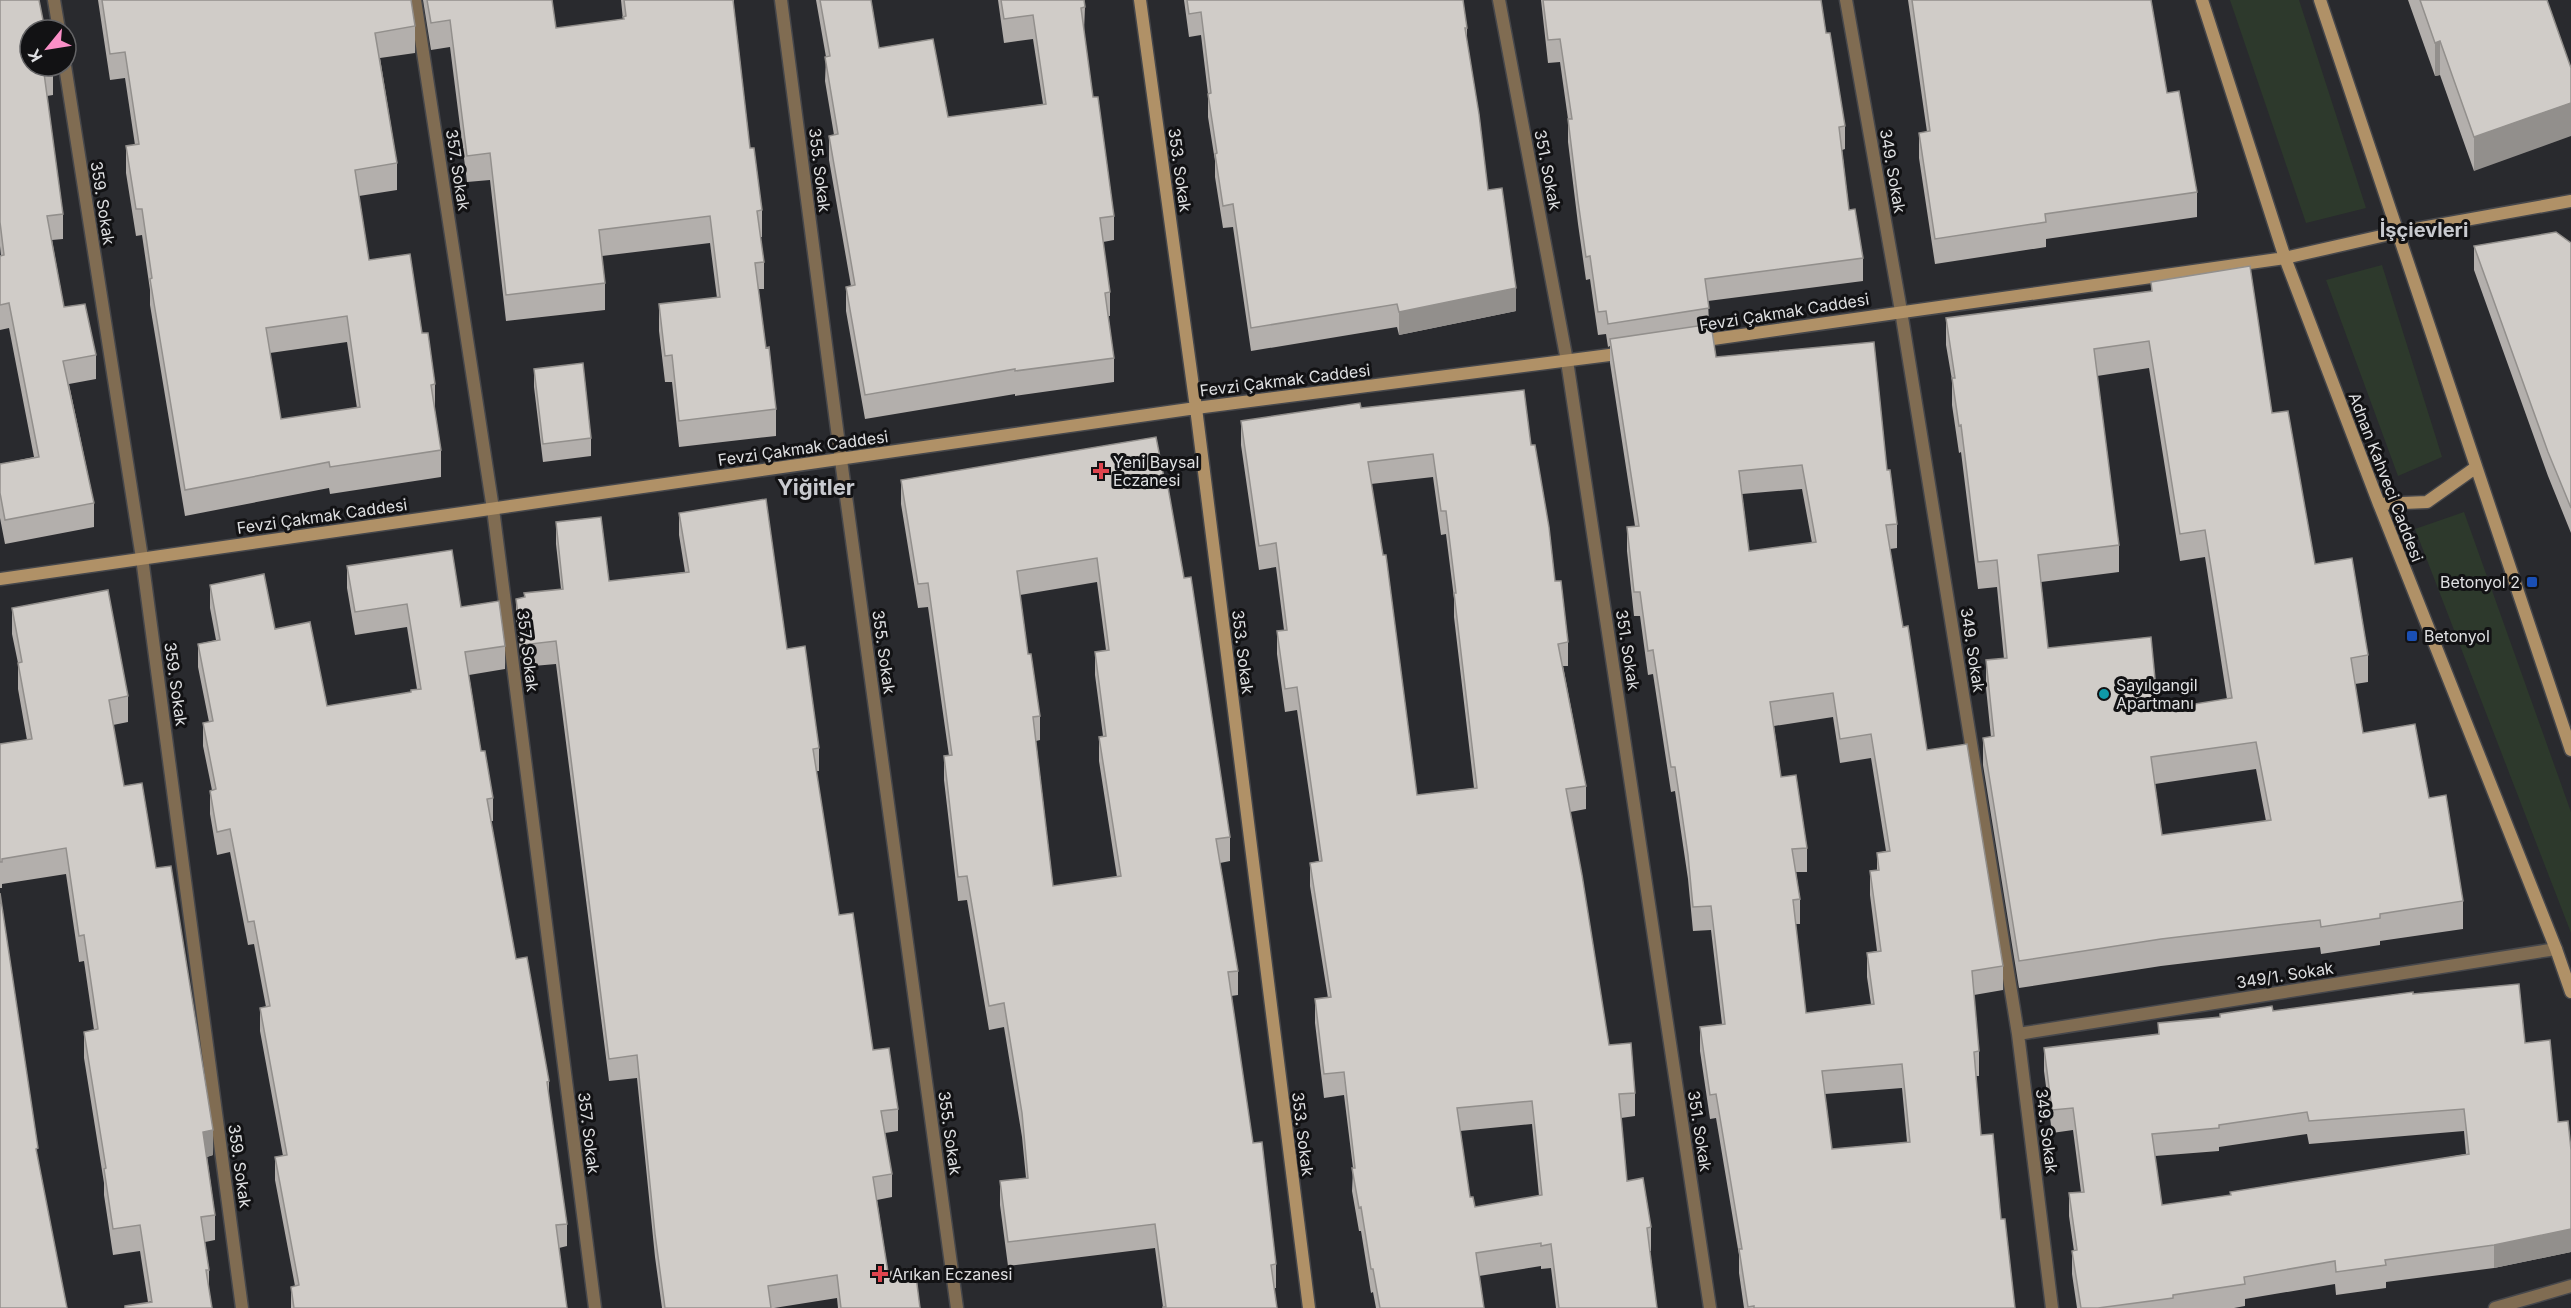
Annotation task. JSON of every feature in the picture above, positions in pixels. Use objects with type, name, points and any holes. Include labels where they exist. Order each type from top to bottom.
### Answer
[{"type":"main road","name":"353. Sokak","points":[[1140,0],[1196,408],[1308,1308]]},
{"type":"main road","name":"Adnan Kahveci Caddesi","points":[[2202,0],[2285,258],[2571,992]]},
{"type":"main road","points":[[2320,0],[2571,750]]},
{"type":"main road","name":"Fevzi Çakmak Caddesi","points":[[1682,344],[2285,258],[2399,232],[2571,201]]},
{"type":"main road","name":"Fevzi Çakmak Caddesi","points":[[0,579],[1196,408],[1636,351]]},
{"type":"main road","points":[[2379,504],[2427,502],[2475,468]]},
{"type":"street","points":[[54,0],[57,18]]},
{"type":"street","name":"357. Sokak","points":[[415,0],[493,509],[595,1308]]},
{"type":"street","name":"355. Sokak","points":[[782,0],[841,460],[957,1308]]},
{"type":"street","name":"351. Sokak","points":[[1499,0],[1567,361],[1710,1308]]},
{"type":"street","name":"349. Sokak","points":[[1846,0],[1901,311],[2018,1034],[2052,1308]]},
{"type":"street","name":"359. Sokak","points":[[67,78],[142,558],[242,1308]]},
{"type":"street","name":"349/1. Sokak","points":[[2018,1034],[2556,949]]},
{"type":"street","points":[[2495,1308],[2571,1286]]},
{"type":"green space","points":[[2230,0],[2299,0],[2366,208],[2306,223]]},
{"type":"green space","points":[[2382,265],[2442,457],[2398,476],[2326,280]]},
{"type":"green space","points":[[2464,512],[2571,812],[2571,933],[2415,529]]},
{"type":"building","points":[[0,0],[39,0],[43,18],[18,18],[18,78],[45,78],[63,214],[47,216],[64,307],[85,304],[96,355],[63,361],[94,503],[5,520],[0,493],[0,464],[39,457],[9,303],[0,305],[0,256],[4,255],[0,222]]},
{"type":"building","points":[[102,0],[411,0],[415,26],[375,33],[397,163],[355,170],[369,260],[410,254],[422,333],[428,333],[435,384],[431,385],[441,450],[330,467],[329,462],[185,490],[150,279],[152,278],[142,209],[136,209],[126,146],[139,144],[125,52],[110,54]],"holes":[[[347,316],[360,407],[281,419],[266,328]]]},
{"type":"building","points":[[427,0],[552,0],[556,28],[624,19],[623,17],[626,16],[624,0],[733,0],[750,148],[754,148],[762,210],[757,211],[764,262],[755,263],[766,348],[769,347],[776,409],[679,421],[672,355],[665,356],[659,304],[720,297],[710,216],[599,230],[605,283],[506,295],[490,153],[467,156],[450,20],[431,23]]},
{"type":"building","points":[[820,0],[871,0],[879,48],[933,39],[948,117],[1046,104],[1033,15],[1004,19],[1001,0],[1084,0],[1085,7],[1081,8],[1093,97],[1098,97],[1114,216],[1100,218],[1110,292],[1105,293],[1114,358],[1015,371],[1015,369],[865,395],[846,287],[855,285],[829,136],[838,134],[825,57],[830,56]]},
{"type":"building","points":[[1187,0],[1463,0],[1488,190],[1502,188],[1516,288],[1399,312],[1397,304],[1251,328],[1233,204],[1223,206],[1208,94],[1211,93],[1201,12],[1189,14]]},
{"type":"building","points":[[1543,0],[1821,0],[1826,33],[1830,33],[1845,126],[1839,127],[1849,210],[1855,209],[1863,258],[1705,279],[1709,308],[1608,324],[1606,311],[1598,312],[1590,256],[1586,257],[1568,119],[1572,119],[1560,39],[1548,40]]},
{"type":"building","points":[[1912,0],[2151,0],[2167,93],[2179,91],[2197,192],[2045,214],[2046,222],[1935,239],[1919,133],[1930,131]]},
{"type":"building","points":[[2420,0],[2547,0],[2571,68],[2571,103],[2474,137],[2440,41],[2435,43]]},
{"type":"building","points":[[2556,232],[2571,243],[2571,508],[2548,452],[2474,246]]},
{"type":"building","points":[[2250,266],[2272,413],[2288,411],[2315,564],[2352,558],[2368,655],[2351,658],[2363,733],[2415,724],[2429,798],[2446,795],[2463,901],[2380,914],[2380,918],[2321,927],[2320,920],[2161,939],[2019,961],[1983,738],[1994,736],[1986,660],[2007,658],[1997,560],[1978,562],[1961,425],[1959,426],[1952,378],[1955,378],[1946,318],[2152,291],[2151,282]],"holes":[[[2149,341],[2180,534],[2205,530],[2232,698],[2158,710],[2151,637],[2048,648],[2038,555],[2119,545],[2094,349]],[[2256,742],[2271,820],[2162,835],[2151,757]]]},
{"type":"building","points":[[1711,324],[1716,357],[1874,342],[1887,470],[1890,470],[1897,524],[1886,525],[1903,627],[1908,626],[1927,750],[1967,744],[2003,966],[1972,971],[1979,1051],[1974,1052],[1981,1135],[1993,1134],[2001,1219],[2005,1219],[2015,1308],[1748,1307],[1739,1249],[1742,1249],[1716,1094],[1710,1095],[1700,1027],[1725,1024],[1711,906],[1693,907],[1675,767],[1671,767],[1653,650],[1648,651],[1640,592],[1634,592],[1627,527],[1639,526],[1610,339]],"holes":[[[1802,465],[1816,542],[1749,551],[1739,471]],[[1833,693],[1840,739],[1871,734],[1890,851],[1877,853],[1879,870],[1870,871],[1881,951],[1867,953],[1874,1004],[1806,1013],[1793,900],[1800,899],[1792,849],[1807,848],[1796,775],[1781,777],[1770,702]],[[1902,1064],[1910,1142],[1832,1149],[1822,1071]]]},
{"type":"building","points":[[583,363],[591,438],[543,444],[534,369]]},
{"type":"building","points":[[1524,390],[1531,445],[1535,445],[1549,527],[1555,581],[1561,581],[1568,642],[1558,644],[1586,786],[1566,789],[1609,1045],[1631,1043],[1635,1093],[1619,1094],[1627,1181],[1643,1178],[1651,1227],[1647,1228],[1657,1308],[1559,1308],[1551,1244],[1541,1246],[1541,1243],[1476,1253],[1484,1308],[1380,1308],[1352,1168],[1355,1168],[1344,1072],[1324,1074],[1315,999],[1331,997],[1310,863],[1322,861],[1297,687],[1285,689],[1277,631],[1287,630],[1276,543],[1259,546],[1241,421],[1360,403],[1361,408]],"holes":[[[1433,454],[1441,511],[1446,511],[1477,788],[1417,795],[1386,555],[1383,555],[1368,462]],[[1532,1101],[1542,1195],[1475,1207],[1473,1197],[1470,1197],[1457,1108]]]},
{"type":"building","points":[[1156,437],[1166,488],[1168,487],[1184,578],[1191,577],[1230,837],[1216,839],[1238,971],[1228,972],[1253,1143],[1262,1142],[1276,1264],[1271,1265],[1277,1308],[1163,1308],[1166,1307],[1155,1224],[1008,1242],[1000,1181],[1028,1178],[1022,1113],[1004,1003],[989,1006],[967,876],[958,877],[944,756],[952,755],[928,583],[918,584],[901,480]],"holes":[[[1097,558],[1109,650],[1095,652],[1106,736],[1099,737],[1121,876],[1053,886],[1033,717],[1040,716],[1031,654],[1028,654],[1017,571]]]},
{"type":"building","points":[[766,499],[787,649],[805,646],[819,748],[813,749],[839,915],[853,913],[873,1050],[889,1048],[898,1109],[881,1111],[892,1174],[873,1177],[888,1272],[915,1268],[920,1308],[841,1308],[837,1275],[768,1286],[771,1308],[665,1308],[637,1055],[609,1059],[556,641],[522,645],[516,599],[525,597],[524,593],[563,589],[556,522],[601,517],[609,581],[689,572],[679,513]]},
{"type":"building","points":[[452,550],[461,607],[499,601],[505,646],[465,652],[481,751],[485,751],[493,798],[487,799],[516,959],[527,957],[549,1081],[547,1082],[567,1224],[556,1225],[567,1308],[294,1308],[291,1287],[299,1285],[275,1157],[287,1155],[260,1008],[270,1006],[254,921],[248,922],[230,829],[217,832],[210,791],[216,789],[203,723],[213,721],[198,644],[220,640],[210,585],[264,574],[275,629],[310,622],[327,706],[421,689],[407,604],[355,612],[347,566]]},
{"type":"building","points":[[108,590],[128,696],[109,700],[124,786],[142,783],[156,868],[171,866],[213,1130],[203,1132],[215,1215],[201,1217],[212,1308],[125,1308],[125,1306],[152,1302],[140,1225],[113,1229],[104,1169],[106,1168],[84,1032],[98,1029],[84,935],[79,936],[66,848],[2,859],[0,862],[0,744],[32,739],[18,663],[22,662],[12,608]]},
{"type":"building","points":[[0,893],[38,1148],[36,1149],[67,1308],[0,1308]]},
{"type":"building","points":[[2519,984],[2525,1043],[2550,1040],[2558,1122],[2568,1121],[2571,1150],[2571,1229],[2494,1245],[2385,1260],[2386,1265],[2336,1272],[2335,1261],[2244,1277],[2245,1284],[2173,1295],[2173,1298],[2098,1308],[2081,1308],[2072,1251],[2077,1250],[2069,1193],[2084,1192],[2073,1108],[2052,1110],[2044,1048],[2159,1034],[2158,1023],[2220,1017],[2220,1014],[2272,1006],[2273,1011],[2413,992],[2413,994]],"holes":[[[2464,1109],[2469,1154],[2162,1205],[2152,1134],[2219,1128],[2219,1125],[2307,1112],[2309,1121]]]},
{"type":"place","name":"Yeni Baysal Eczanesi","points":[[1101,471]]},
{"type":"place","name":"Betonyol 2","points":[[2532,582]]},
{"type":"place","name":"Betonyol","points":[[2412,636]]},
{"type":"place","name":"Sayılgangil Apartmanı","points":[[2104,694]]},
{"type":"place","name":"Arıkan Eczanesi","points":[[880,1274]]},
{"type":"district","name":"İşçievleri","points":[[2424,230]]},
{"type":"district","name":"Yiğitler","points":[[816,487]]}]
